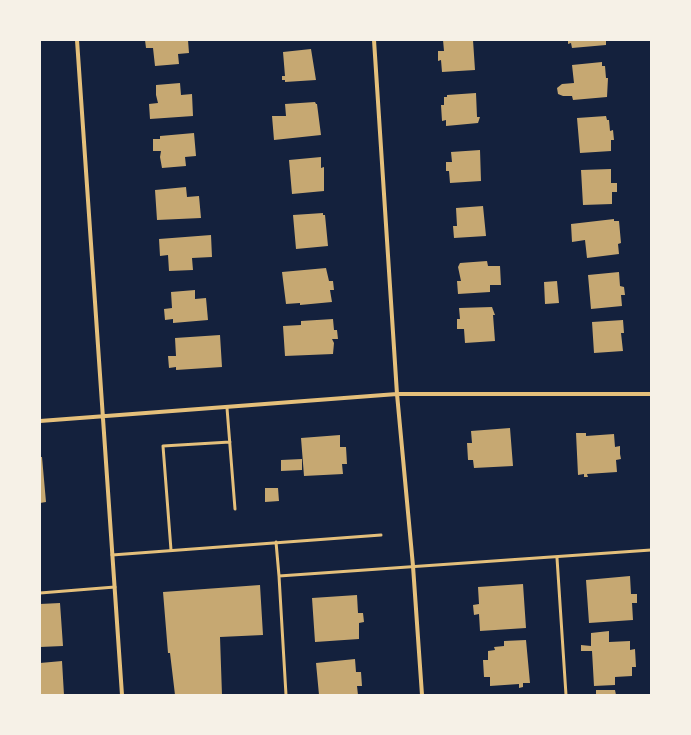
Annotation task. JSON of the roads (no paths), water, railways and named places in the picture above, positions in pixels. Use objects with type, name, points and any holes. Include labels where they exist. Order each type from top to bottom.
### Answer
[{"type":"street","points":[[77,40],[122,695]]},
{"type":"street","points":[[374,40],[397,394],[413,566],[422,695]]},
{"type":"street","points":[[40,421],[397,394],[651,394]]},
{"type":"lane","points":[[227,408],[235,509]]},
{"type":"lane","points":[[171,550],[163,446],[230,442]]},
{"type":"lane","points":[[112,555],[381,535]]},
{"type":"lane","points":[[276,542],[286,695]]},
{"type":"lane","points":[[278,576],[413,566],[557,558],[651,550]]},
{"type":"lane","points":[[557,558],[566,695]]},
{"type":"lane","points":[[40,593],[115,587]]}]
